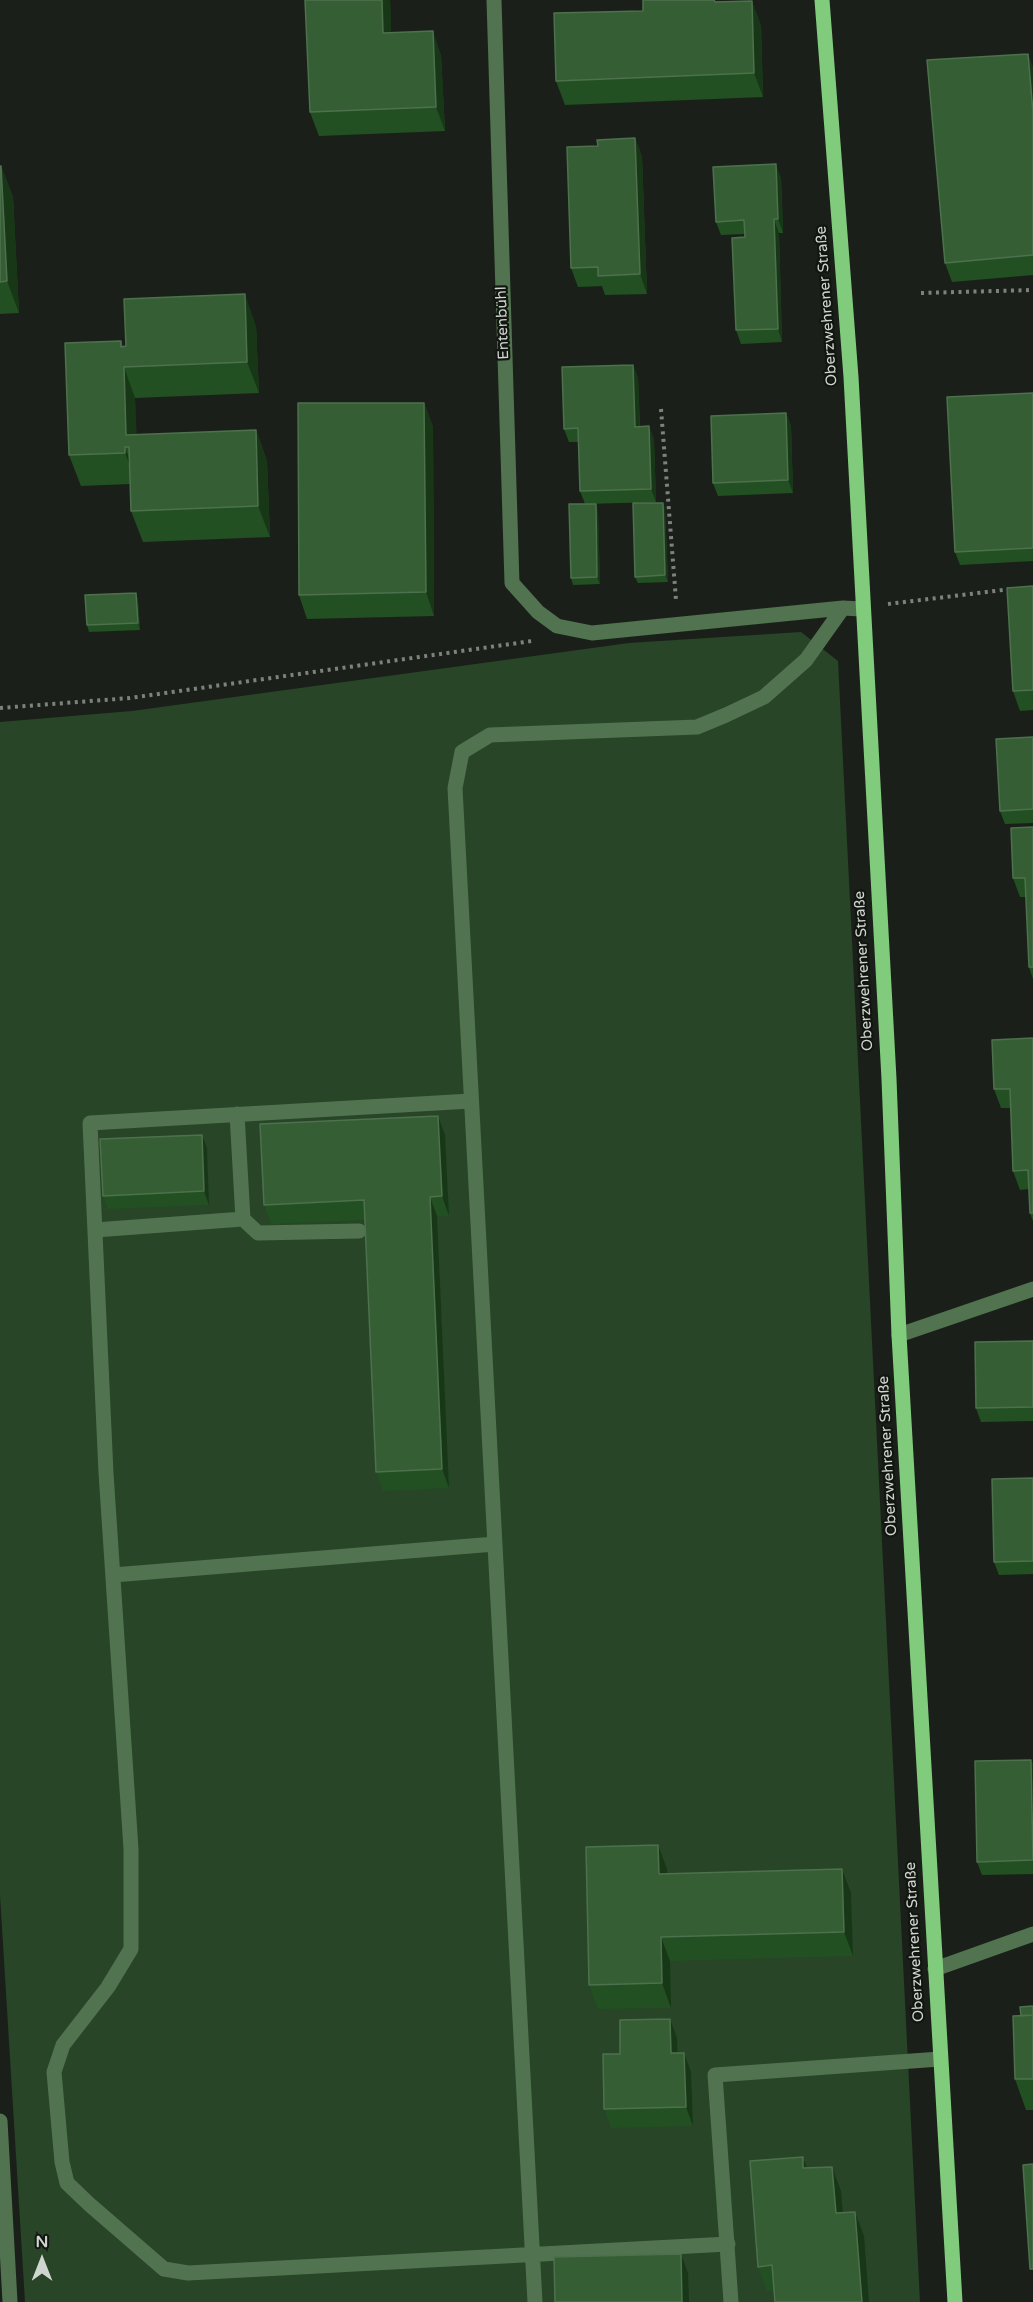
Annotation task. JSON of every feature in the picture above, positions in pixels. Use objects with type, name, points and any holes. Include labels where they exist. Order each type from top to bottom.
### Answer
[{"type":"main road","name":"Oberzwehrener Straße","points":[[822,0],[851,378],[861,609],[888,1067],[899,1335],[955,2302]]},
{"type":"street","name":"Entenbühl","points":[[494,0],[513,584],[538,612],[557,626]]},
{"type":"street","points":[[557,626],[592,633],[843,608],[861,609]]},
{"type":"street","points":[[536,2302],[455,788],[462,752],[490,735],[697,727],[764,697],[806,660],[843,608]]},
{"type":"street","points":[[471,1101],[90,1123],[113,1575],[131,1849],[131,1949],[108,1987],[63,2045],[54,2072],[62,2162],[67,2183],[164,2269],[188,2273],[728,2244]]},
{"type":"street","points":[[237,1114],[243,1219],[258,1233],[358,1231]]},
{"type":"street","points":[[95,1230],[243,1219]]},
{"type":"street","points":[[899,1335],[1033,1289]]},
{"type":"street","points":[[113,1575],[495,1544]]},
{"type":"street","points":[[935,1969],[1033,1934]]},
{"type":"street","points":[[731,2302],[715,2075],[940,2059]]},
{"type":"street","points":[[0,2121],[10,2302]]},
{"type":"path","points":[[921,293],[1033,290]]},
{"type":"path","points":[[661,409],[678,624]]},
{"type":"path","points":[[861,609],[1021,588]]},
{"type":"path","points":[[0,708],[130,698],[538,640],[557,626]]},
{"type":"green space","points":[[801,632],[838,661],[920,2302],[25,2302],[0,1895],[0,722],[132,711],[629,643]]},
{"type":"building","points":[[305,0],[382,0],[383,33],[433,31],[436,107],[310,112]]},
{"type":"building","points":[[643,0],[752,1],[754,73],[556,81],[554,13],[643,11]]},
{"type":"building","points":[[1028,54],[1033,112],[1033,255],[945,263],[927,60]]},
{"type":"building","points":[[635,138],[640,274],[598,276],[598,267],[571,268],[567,147],[598,146],[597,140]]},
{"type":"building","points":[[776,164],[778,219],[774,219],[778,329],[736,330],[732,238],[745,237],[744,220],[716,222],[713,167]]},
{"type":"building","points":[[0,166],[7,281],[0,282]]},
{"type":"building","points":[[245,294],[247,362],[124,367],[126,435],[256,430],[258,506],[131,511],[129,447],[125,447],[125,453],[69,455],[65,343],[121,341],[121,347],[126,346],[124,299]]},
{"type":"building","points":[[633,365],[635,427],[649,426],[651,489],[580,491],[578,428],[564,429],[562,367]]},
{"type":"building","points":[[1033,393],[1033,548],[955,552],[947,397]]},
{"type":"building","points":[[298,403],[424,403],[426,592],[299,595]]},
{"type":"building","points":[[786,413],[788,480],[713,483],[711,416]]},
{"type":"building","points":[[633,503],[663,503],[665,575],[635,577]]},
{"type":"building","points":[[569,504],[596,504],[597,577],[571,578]]},
{"type":"building","points":[[1033,586],[1033,690],[1013,691],[1007,588]]},
{"type":"building","points":[[136,593],[138,623],[87,625],[85,595]]},
{"type":"building","points":[[1033,737],[1033,809],[1000,811],[996,739]]},
{"type":"building","points":[[1033,827],[1033,967],[1029,967],[1025,878],[1013,878],[1011,828]]},
{"type":"building","points":[[1033,1038],[1033,1213],[1030,1213],[1028,1170],[1013,1171],[1010,1089],[994,1089],[992,1040]]},
{"type":"building","points":[[438,1116],[442,1196],[430,1197],[442,1469],[376,1472],[364,1200],[264,1205],[260,1124]]},
{"type":"building","points":[[202,1135],[204,1191],[103,1196],[100,1139]]},
{"type":"building","points":[[1033,1341],[1033,1407],[976,1408],[975,1342]]},
{"type":"building","points":[[1033,1478],[1033,1561],[994,1562],[992,1479]]},
{"type":"building","points":[[1031,1760],[1033,1860],[977,1862],[975,1761]]},
{"type":"building","points":[[658,1845],[659,1874],[842,1869],[844,1932],[661,1937],[662,1983],[589,1985],[586,1847]]},
{"type":"building","points":[[1033,2006],[1033,2015],[1021,2016],[1020,2007]]},
{"type":"building","points":[[1033,2015],[1033,2079],[1015,2079],[1013,2016]]},
{"type":"building","points":[[670,2019],[671,2053],[684,2053],[686,2107],[604,2109],[603,2054],[620,2054],[620,2020]]},
{"type":"building","points":[[803,2157],[803,2168],[832,2167],[836,2213],[855,2212],[862,2302],[775,2302],[772,2265],[758,2267],[750,2161]]},
{"type":"building","points":[[1033,2164],[1033,2269],[1030,2269],[1023,2165]]},
{"type":"building","points":[[681,2254],[682,2302],[555,2302],[554,2257]]}]
